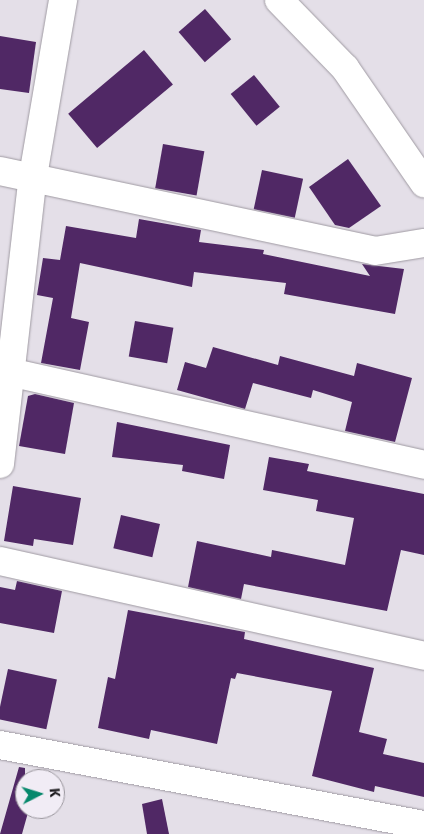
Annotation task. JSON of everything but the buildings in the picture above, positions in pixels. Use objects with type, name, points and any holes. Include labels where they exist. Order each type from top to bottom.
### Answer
[{"type":"street","points":[[0,464],[5,371],[63,0]]},
{"type":"street","points":[[279,0],[345,68],[424,183]]},
{"type":"street","points":[[0,172],[34,176],[375,251],[424,243]]},
{"type":"street","points":[[5,371],[424,465]]},
{"type":"street","points":[[0,561],[424,656]]},
{"type":"street","points":[[1,749],[424,825]]}]
